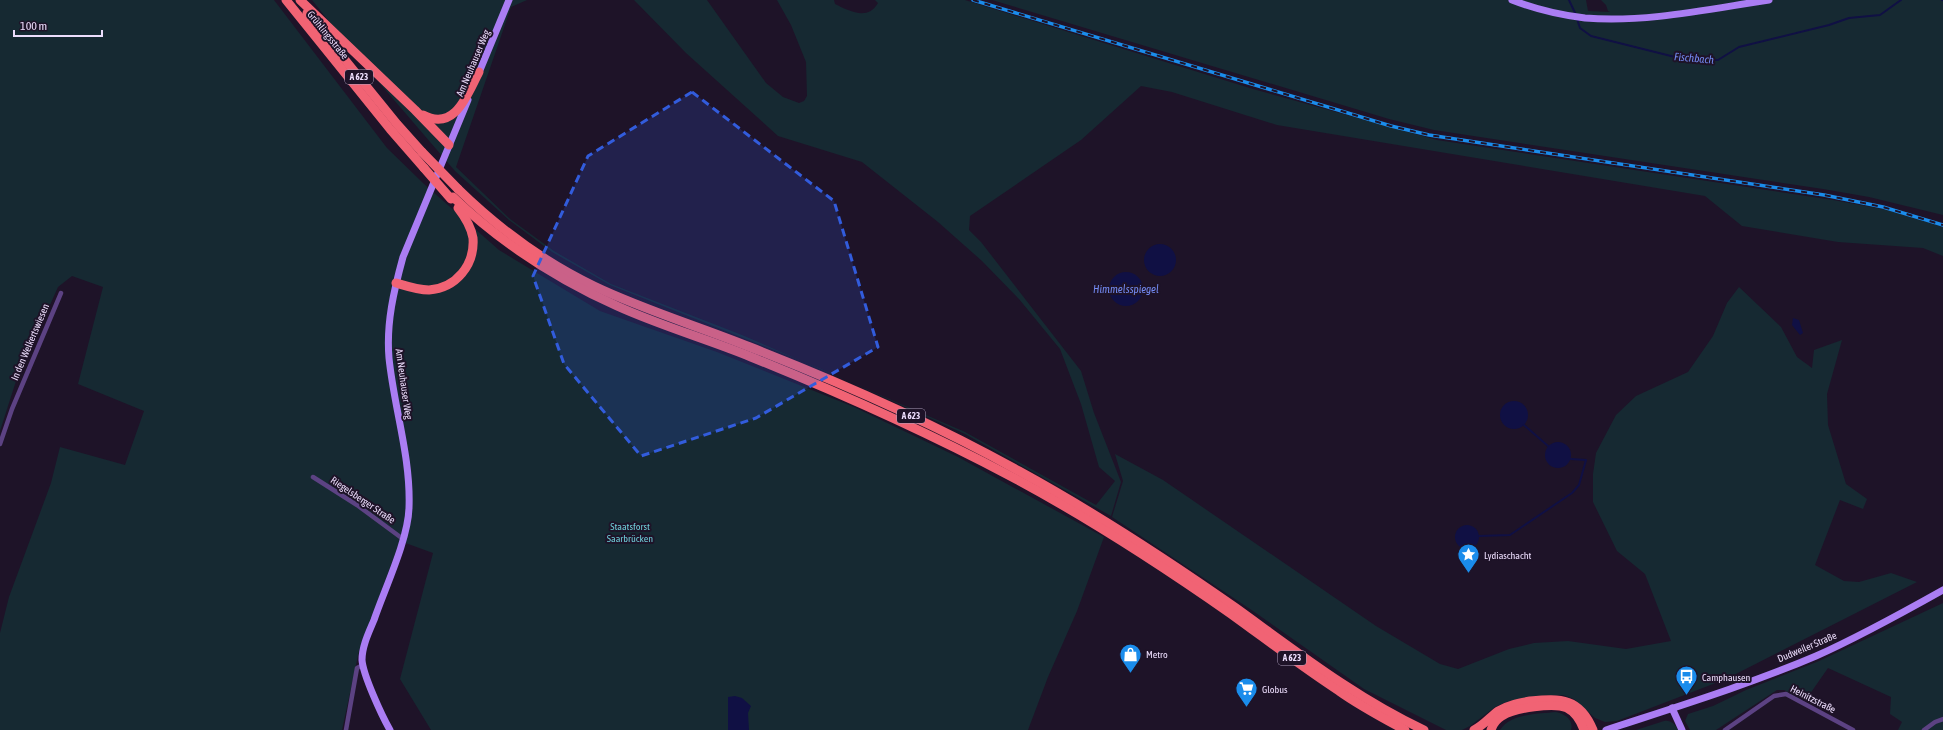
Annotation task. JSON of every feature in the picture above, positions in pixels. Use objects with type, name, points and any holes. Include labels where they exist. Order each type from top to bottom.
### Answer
[{"type":"highway","name":"Grühlingsstraße","points":[[286,0],[418,155]]},
{"type":"highway","name":"A 623","points":[[297,0],[397,124],[418,155],[454,195]]},
{"type":"highway","points":[[300,0],[415,110],[449,145]]},
{"type":"highway","points":[[415,110],[434,120],[454,114],[461,106],[479,72]]},
{"type":"highway","name":"A 623","points":[[418,155],[424,168],[454,195],[544,257],[594,286],[622,299],[745,345],[844,386],[917,419],[1019,471],[1084,508],[1161,556],[1344,686],[1408,727],[1424,730]]},
{"type":"highway","points":[[396,283],[420,290],[429,290],[446,286],[462,275],[471,256],[473,237],[454,195]]},
{"type":"highway","points":[[1474,730],[1506,707],[1551,699],[1565,701],[1576,706],[1589,721],[1593,730]]},
{"type":"highway","points":[[1490,730],[1496,720],[1509,712],[1552,705],[1572,711],[1584,730]]},
{"type":"highway","points":[[1408,727],[1430,730]]},
{"type":"street","name":"Am Neuhauser Weg","points":[[390,730],[363,665],[363,649],[404,539],[409,508],[409,476],[389,358],[390,318],[396,283],[413,230],[509,0]]},
{"type":"street","points":[[1512,0],[1546,11],[1585,18],[1631,18],[1662,15],[1769,0]]},
{"type":"street","name":"In den Welkertswiesen","points":[[0,444],[12,409],[61,293]]},
{"type":"street","name":"Riegelsberger Straße","points":[[313,477],[357,505],[404,539]]},
{"type":"street","name":"Dudweiler Straße","points":[[1606,730],[1817,656],[1943,590]]},
{"type":"street","name":"Am Neuhauser Weg","points":[[346,730],[357,668],[363,665]]},
{"type":"street","name":"Heinitzstraße","points":[[1725,730],[1774,696],[1786,694],[1853,730]]},
{"type":"street","points":[[1672,708],[1682,730]]},
{"type":"street","points":[[1924,730],[1935,722],[1943,719]]},
{"type":"highlighted area","points":[[692,92],[834,201],[878,347],[756,418],[641,456],[564,364],[533,276],[588,156]]},
{"type":"green space","name":"Staatsforst Saarbrücken","points":[[0,0],[274,0],[387,148],[424,184],[499,250],[600,311],[717,352],[854,407],[958,457],[1104,537],[1077,611],[1048,677],[1028,730],[431,730],[400,679],[433,553],[400,541],[359,651],[342,730],[0,730],[0,633],[9,597],[51,483],[60,447],[125,465],[144,411],[78,384],[103,287],[72,276],[58,287],[16,381],[0,431]]},
{"type":"green space","points":[[312,0],[527,0],[511,7],[456,167],[510,219],[554,251],[611,284],[742,335],[806,363],[610,285],[552,252],[509,220],[455,171],[364,65]]},
{"type":"green space","points":[[634,0],[707,0],[766,83],[783,97],[799,103],[804,101],[807,96],[806,62],[791,25],[777,0],[834,0],[835,4],[852,12],[864,13],[869,12],[874,8],[878,3],[875,0],[965,0],[1253,89],[1437,140],[1833,200],[1887,210],[1943,227],[1943,256],[1923,248],[1838,242],[1742,226],[1705,196],[1277,125],[1172,92],[1141,86],[1081,140],[970,216],[969,230],[981,242],[1081,371],[1094,413],[1121,482],[1111,516],[965,434],[848,381],[965,432],[1096,505],[1115,481],[1099,467],[1081,404],[1060,349],[1019,299],[982,261],[938,222],[862,162],[778,136],[686,53]]},
{"type":"green space","points":[[992,0],[1586,0],[1588,11],[1610,12],[1601,0],[1943,0],[1943,215],[1869,197],[1823,189],[1434,130],[1389,119]]},
{"type":"green space","points":[[1739,287],[1781,327],[1797,357],[1812,368],[1814,350],[1842,340],[1827,394],[1828,425],[1846,484],[1867,499],[1863,509],[1840,500],[1815,565],[1844,581],[1859,582],[1891,573],[1917,582],[1726,679],[1617,721],[1605,722],[1595,718],[1574,699],[1563,695],[1535,696],[1506,702],[1495,707],[1470,726],[1462,730],[1446,730],[1364,689],[1253,611],[1112,517],[1123,481],[1115,454],[1163,480],[1376,626],[1440,664],[1458,669],[1509,649],[1534,643],[1568,641],[1626,649],[1671,641],[1645,574],[1617,551],[1593,502],[1593,474],[1596,453],[1616,415],[1636,396],[1688,372],[1713,336],[1727,303]]},
{"type":"green space","points":[[806,363],[819,368],[848,381]]},
{"type":"green space","points":[[1943,603],[1943,730],[1898,730],[1902,722],[1890,714],[1891,697],[1828,668],[1805,701],[1784,690],[1777,690],[1716,730],[1690,730],[1685,721],[1688,714],[1713,706],[1746,690],[1819,661]]},
{"type":"green space","points":[[1556,712],[1563,714],[1570,720],[1572,726],[1571,730],[1500,730],[1505,724],[1518,717]]},
{"type":"green space","points":[[1664,721],[1669,721],[1676,726],[1678,730],[1636,730]]},
{"type":"water","name":"Himmelsspiegel","points":[[1157,244],[1163,244],[1173,251],[1176,260],[1175,266],[1169,273],[1163,276],[1157,276],[1147,269],[1144,263],[1144,257],[1151,247]]},
{"type":"water","name":"Himmelsspiegel","points":[[1126,272],[1138,277],[1143,289],[1138,301],[1126,306],[1114,301],[1109,289],[1114,277]]},
{"type":"water","points":[[1793,318],[1799,320],[1803,333],[1800,335],[1792,325]]},
{"type":"water","points":[[1514,401],[1524,405],[1528,415],[1524,425],[1514,429],[1504,425],[1500,415],[1504,405]]},
{"type":"water","points":[[1558,442],[1567,446],[1571,455],[1567,464],[1558,468],[1549,464],[1545,455],[1549,446]]},
{"type":"water","points":[[1467,525],[1476,528],[1479,537],[1476,546],[1467,549],[1458,546],[1455,537],[1458,528]]},
{"type":"water","points":[[735,696],[742,698],[751,706],[748,713],[749,730],[728,730],[728,697]]},
{"type":"waterway","name":"Fischbach","points":[[1569,0],[1576,15]]},
{"type":"waterway","name":"Fischbach","points":[[1577,19],[1580,28],[1591,36],[1683,59],[1718,60],[1739,47],[1829,25],[1849,18],[1880,15],[1901,0]]},
{"type":"waterway","points":[[1524,425],[1548,446]]},
{"type":"waterway","points":[[1479,536],[1510,535],[1572,493],[1579,485],[1586,460],[1571,459]]},
{"type":"railway","points":[[973,0],[1391,126],[1429,135],[1824,195],[1883,207],[1943,225]]},
{"type":"place","name":"Lydiaschacht","points":[[1469,574]]},
{"type":"place","name":"Metro","points":[[1130,674]]},
{"type":"place","name":"Camphausen","points":[[1687,696]]},
{"type":"place","name":"Globus","points":[[1246,708]]}]
